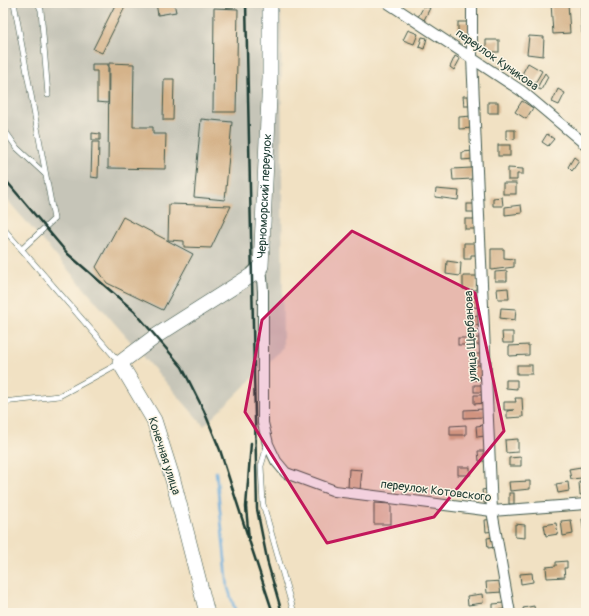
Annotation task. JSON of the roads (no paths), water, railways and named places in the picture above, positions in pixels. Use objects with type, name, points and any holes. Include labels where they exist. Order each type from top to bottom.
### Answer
[{"type":"street","name":"Черноморский переулок","points":[[120,363],[156,336],[252,275],[261,266],[270,77],[270,3]]},
{"type":"street","name":"переулок Куникова","points":[[388,3],[523,92],[586,145]]},
{"type":"street","name":"улица Щербанова","points":[[472,3],[472,57],[492,511],[510,613]]},
{"type":"street","points":[[261,266],[263,291],[263,423],[268,444]]},
{"type":"street","name":"Конечная улица","points":[[120,363],[154,420],[173,480],[207,613]]},
{"type":"street","name":"переулок Котовского","points":[[268,444],[276,461],[286,473],[335,491],[492,511],[586,504]]},
{"type":"lane","points":[[14,3],[54,219],[22,249]]},
{"type":"lane","points":[[38,3],[40,10],[48,95]]},
{"type":"lane","points":[[583,3],[584,31]]},
{"type":"lane","points":[[3,128],[17,148],[46,174]]},
{"type":"lane","name":"Конечная улица","points":[[3,228],[120,363]]},
{"type":"lane","points":[[3,402],[59,396],[120,363]]},
{"type":"lane","points":[[268,444],[261,466],[262,504],[294,613]]},
{"type":"waterway","points":[[216,472],[228,588],[236,613]]},
{"type":"railway","points":[[246,3],[257,509],[268,564],[282,613]]},
{"type":"railway","points":[[3,177],[68,254],[134,311],[182,367],[204,411],[220,450],[249,540]]},
{"type":"railway","points":[[251,443],[246,507],[249,540],[273,613]]}]
